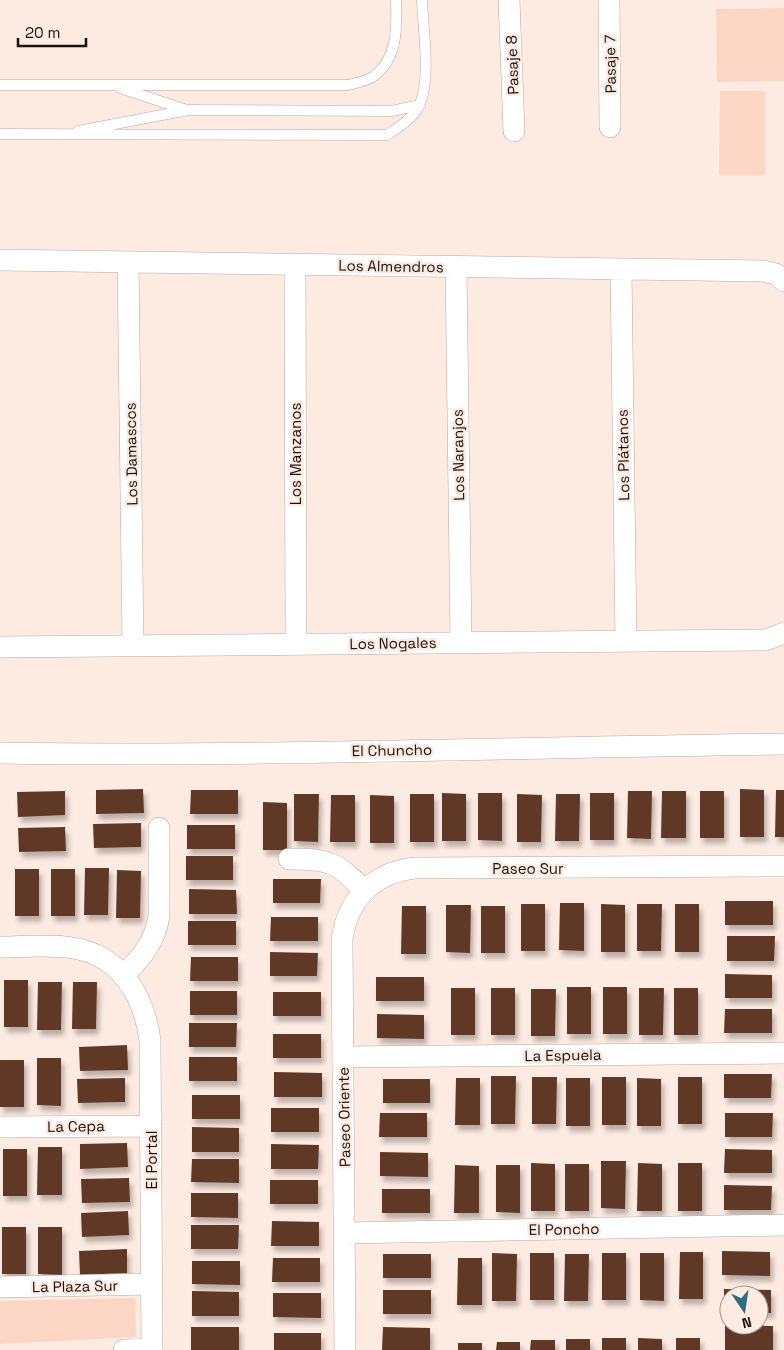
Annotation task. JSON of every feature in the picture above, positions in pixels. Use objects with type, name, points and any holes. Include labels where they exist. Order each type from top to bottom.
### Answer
[{"type":"street","name":"Pasaje 8","points":[[509,0],[514,131]]},
{"type":"street","name":"Pasaje 7","points":[[609,0],[610,127]]},
{"type":"street","name":"Los Almendros","points":[[0,260],[770,271],[782,279]]},
{"type":"street","name":"Los Damascos","points":[[128,262],[133,645]]},
{"type":"street","name":"Los Manzanos","points":[[295,264],[296,644]]},
{"type":"street","name":"Los Naranjos","points":[[456,267],[461,642]]},
{"type":"street","name":"Los Plátanos","points":[[621,269],[626,641]]},
{"type":"street","name":"Los Nogales","points":[[0,647],[766,640],[784,634]]},
{"type":"street","name":"El Chuncho","points":[[0,753],[151,755],[578,746],[784,744]]},
{"type":"street","points":[[124,975],[147,950],[157,929],[159,916],[159,828]]},
{"type":"street","points":[[289,859],[316,859],[329,862],[343,870],[364,890]]},
{"type":"street","name":"Paseo Sur","points":[[364,890],[388,874],[416,868],[784,866]]},
{"type":"street","name":"Paseo Oriente","points":[[345,1350],[342,939],[349,913],[364,890]]},
{"type":"street","name":"El Portal","points":[[0,947],[62,947],[85,950],[106,960],[124,975],[142,1004],[148,1022],[152,1126],[152,1349]]},
{"type":"street","name":"La Espuela","points":[[343,1057],[784,1053]]},
{"type":"street","name":"La Cepa","points":[[0,1127],[152,1126]]},
{"type":"street","name":"El Poncho","points":[[345,1232],[784,1225]]},
{"type":"street","name":"La Plaza Sur","points":[[0,1287],[151,1284]]},
{"type":"street","points":[[124,1350],[152,1349]]},
{"type":"lane","points":[[0,85],[348,86],[374,77],[390,59],[397,32],[396,0]]},
{"type":"lane","points":[[0,134],[52,136],[387,135],[405,123],[420,105],[425,82],[422,0]]},
{"type":"lane","points":[[112,85],[188,110]]},
{"type":"lane","points":[[52,136],[188,110],[392,111],[420,105]]},
{"type":"shaded area","points":[[784,8],[784,81],[717,82],[716,9]]},
{"type":"shaded area","points":[[720,91],[765,91],[765,175],[719,175]]},
{"type":"shaded area","points":[[135,1298],[136,1337],[0,1344],[0,1301]]},
{"type":"building","points":[[143,789],[144,813],[96,814],[96,790]]},
{"type":"building","points":[[740,789],[764,790],[764,837],[740,837]]},
{"type":"building","points":[[191,790],[238,790],[238,814],[190,814]]},
{"type":"building","points":[[776,790],[784,790],[784,837],[775,837]]},
{"type":"building","points":[[65,791],[65,815],[18,817],[17,792]]},
{"type":"building","points":[[628,791],[652,791],[651,839],[627,838]]},
{"type":"building","points":[[662,791],[686,791],[686,838],[661,838]]},
{"type":"building","points":[[700,791],[724,791],[724,838],[700,838]]},
{"type":"building","points":[[442,793],[466,794],[466,841],[442,841]]},
{"type":"building","points":[[478,793],[502,793],[502,841],[478,840]]},
{"type":"building","points":[[590,793],[614,793],[614,840],[590,840]]},
{"type":"building","points":[[294,794],[319,794],[318,842],[294,841]]},
{"type":"building","points":[[410,794],[434,794],[434,842],[410,842]]},
{"type":"building","points":[[517,794],[542,795],[541,842],[517,842]]},
{"type":"building","points":[[556,794],[580,794],[579,841],[555,841]]},
{"type":"building","points":[[331,795],[355,795],[355,842],[330,842]]},
{"type":"building","points":[[370,795],[394,796],[394,843],[370,843]]},
{"type":"building","points":[[263,802],[287,803],[287,850],[263,850]]},
{"type":"building","points":[[141,823],[141,847],[94,848],[93,824]]},
{"type":"building","points":[[187,825],[235,825],[235,849],[187,849]]},
{"type":"building","points":[[65,827],[66,851],[19,852],[18,828]]},
{"type":"building","points":[[186,856],[233,856],[233,880],[186,880]]},
{"type":"building","points":[[85,868],[109,868],[108,915],[84,915]]},
{"type":"building","points":[[15,869],[39,869],[39,916],[15,916]]},
{"type":"building","points":[[51,869],[75,869],[75,916],[51,916]]},
{"type":"building","points":[[117,870],[141,871],[140,918],[116,918]]},
{"type":"building","points":[[273,879],[321,879],[320,903],[273,903]]},
{"type":"building","points":[[189,889],[236,890],[237,914],[189,914]]},
{"type":"building","points":[[725,901],[773,901],[773,925],[725,925]]},
{"type":"building","points":[[560,903],[584,903],[584,951],[559,950]]},
{"type":"building","points":[[521,904],[545,904],[545,951],[521,951]]},
{"type":"building","points":[[601,904],[625,905],[625,952],[601,952]]},
{"type":"building","points":[[637,904],[662,904],[661,951],[637,951]]},
{"type":"building","points":[[675,904],[699,904],[699,952],[675,952]]},
{"type":"building","points":[[446,905],[471,905],[470,953],[446,952]]},
{"type":"building","points":[[402,906],[426,906],[426,954],[401,954]]},
{"type":"building","points":[[481,906],[505,906],[505,953],[481,953]]},
{"type":"building","points":[[271,917],[318,917],[318,941],[270,941]]},
{"type":"building","points":[[188,921],[236,921],[236,945],[188,945]]},
{"type":"building","points":[[727,936],[775,936],[774,961],[727,961]]},
{"type":"building","points":[[270,952],[318,953],[317,976],[270,976]]},
{"type":"building","points":[[191,957],[238,957],[238,981],[190,981]]},
{"type":"building","points":[[725,974],[772,975],[772,998],[725,998]]},
{"type":"building","points":[[376,977],[424,977],[424,1001],[376,1001]]},
{"type":"building","points":[[4,980],[28,980],[28,1027],[4,1027]]},
{"type":"building","points":[[38,982],[62,982],[61,1030],[37,1030]]},
{"type":"building","points":[[73,982],[97,982],[96,1029],[72,1029]]},
{"type":"building","points":[[567,987],[591,987],[591,1034],[567,1034]]},
{"type":"building","points":[[603,987],[627,987],[627,1034],[603,1034]]},
{"type":"building","points":[[451,988],[475,988],[475,1035],[451,1035]]},
{"type":"building","points":[[491,988],[515,988],[515,1035],[491,1035]]},
{"type":"building","points":[[639,988],[664,988],[663,1035],[639,1035]]},
{"type":"building","points":[[674,988],[698,988],[698,1035],[674,1035]]},
{"type":"building","points":[[531,989],[556,989],[555,1036],[531,1036]]},
{"type":"building","points":[[190,991],[237,991],[237,1015],[190,1015]]},
{"type":"building","points":[[273,992],[321,992],[321,1016],[273,1016]]},
{"type":"building","points":[[725,1009],[772,1009],[772,1033],[724,1033]]},
{"type":"building","points":[[377,1014],[424,1015],[424,1039],[377,1038]]},
{"type":"building","points":[[189,1023],[237,1023],[236,1047],[189,1047]]},
{"type":"building","points":[[273,1034],[321,1034],[321,1058],[273,1058]]},
{"type":"building","points":[[127,1045],[128,1070],[80,1071],[79,1047]]},
{"type":"building","points":[[189,1057],[237,1057],[237,1081],[189,1081]]},
{"type":"building","points":[[37,1058],[61,1058],[61,1106],[37,1105]]},
{"type":"building","points":[[0,1060],[24,1060],[24,1107],[0,1107]]},
{"type":"building","points":[[274,1072],[322,1073],[322,1097],[274,1097]]},
{"type":"building","points":[[724,1074],[772,1074],[771,1098],[724,1098]]},
{"type":"building","points":[[491,1076],[516,1076],[515,1124],[491,1124]]},
{"type":"building","points":[[532,1077],[557,1077],[556,1124],[532,1124]]},
{"type":"building","points":[[602,1077],[626,1077],[626,1125],[602,1125]]},
{"type":"building","points":[[678,1077],[702,1077],[702,1124],[678,1124]]},
{"type":"building","points":[[125,1078],[125,1102],[78,1103],[77,1079]]},
{"type":"building","points":[[456,1078],[480,1078],[480,1125],[455,1125]]},
{"type":"building","points":[[566,1078],[590,1078],[590,1126],[566,1126]]},
{"type":"building","points":[[637,1078],[661,1079],[661,1126],[637,1126]]},
{"type":"building","points":[[383,1079],[430,1079],[430,1103],[383,1103]]},
{"type":"building","points":[[192,1095],[240,1095],[240,1119],[192,1119]]},
{"type":"building","points":[[271,1108],[319,1108],[319,1132],[271,1132]]},
{"type":"building","points":[[380,1113],[427,1113],[427,1137],[379,1137]]},
{"type":"building","points":[[725,1113],[773,1113],[772,1137],[725,1137]]},
{"type":"building","points":[[192,1127],[239,1128],[239,1152],[192,1152]]},
{"type":"building","points":[[127,1143],[128,1167],[80,1169],[80,1144]]},
{"type":"building","points":[[271,1144],[319,1145],[318,1169],[271,1169]]},
{"type":"building","points":[[38,1147],[62,1147],[62,1195],[37,1195]]},
{"type":"building","points":[[3,1149],[27,1149],[27,1196],[3,1196]]},
{"type":"building","points":[[725,1149],[772,1150],[772,1173],[724,1173]]},
{"type":"building","points":[[380,1152],[428,1153],[428,1177],[380,1176]]},
{"type":"building","points":[[192,1159],[239,1159],[239,1183],[191,1182]]},
{"type":"building","points":[[601,1161],[626,1161],[625,1209],[601,1208]]},
{"type":"building","points":[[531,1163],[555,1164],[555,1211],[531,1211]]},
{"type":"building","points":[[638,1163],[662,1164],[662,1211],[637,1211]]},
{"type":"building","points":[[678,1163],[702,1163],[702,1211],[678,1211]]},
{"type":"building","points":[[565,1164],[589,1164],[589,1211],[565,1211]]},
{"type":"building","points":[[455,1165],[479,1166],[479,1213],[454,1213]]},
{"type":"building","points":[[496,1165],[520,1165],[520,1213],[496,1212]]},
{"type":"building","points":[[129,1178],[130,1202],[82,1203],[81,1179]]},
{"type":"building","points":[[270,1180],[318,1180],[318,1204],[270,1204]]},
{"type":"building","points":[[724,1185],[772,1186],[771,1210],[724,1210]]},
{"type":"building","points":[[382,1189],[430,1189],[430,1213],[382,1213]]},
{"type":"building","points":[[191,1193],[238,1193],[238,1218],[191,1217]]},
{"type":"building","points":[[128,1211],[129,1235],[82,1237],[81,1213]]},
{"type":"building","points":[[272,1221],[319,1222],[319,1246],[271,1246]]},
{"type":"building","points":[[191,1225],[239,1225],[238,1249],[191,1249]]},
{"type":"building","points":[[2,1227],[26,1227],[26,1274],[2,1274]]},
{"type":"building","points":[[38,1227],[62,1227],[62,1275],[38,1274]]},
{"type":"building","points":[[127,1249],[127,1273],[80,1275],[79,1251]]},
{"type":"building","points":[[722,1251],[770,1252],[770,1276],[722,1275]]},
{"type":"building","points":[[680,1252],[703,1252],[703,1299],[679,1299]]},
{"type":"building","points":[[492,1253],[517,1254],[516,1301],[492,1301]]},
{"type":"building","points":[[530,1253],[554,1253],[554,1300],[530,1300]]},
{"type":"building","points":[[602,1253],[626,1253],[626,1300],[602,1300]]},
{"type":"building","points":[[640,1253],[664,1253],[664,1301],[640,1300]]},
{"type":"building","points":[[383,1254],[431,1254],[431,1278],[383,1278]]},
{"type":"building","points":[[565,1254],[589,1254],[588,1301],[564,1301]]},
{"type":"building","points":[[273,1258],[320,1258],[320,1282],[272,1282]]},
{"type":"building","points":[[458,1258],[482,1258],[482,1305],[457,1305]]},
{"type":"building","points":[[192,1261],[240,1261],[240,1285],[192,1284]]},
{"type":"building","points":[[383,1290],[431,1290],[431,1314],[383,1314]]},
{"type":"building","points":[[769,1290],[771,1290],[771,1313],[769,1313]]},
{"type":"building","points":[[192,1291],[239,1292],[239,1316],[192,1316]]},
{"type":"building","points":[[273,1293],[321,1293],[321,1318],[273,1317]]},
{"type":"building","points":[[769,1326],[773,1326],[773,1350],[725,1350],[725,1335],[769,1335]]},
{"type":"building","points":[[191,1327],[239,1327],[239,1350],[191,1350]]},
{"type":"building","points":[[383,1327],[430,1328],[430,1350],[382,1350]]},
{"type":"building","points":[[274,1333],[321,1333],[321,1350],[274,1350]]},
{"type":"building","points":[[602,1338],[626,1338],[626,1350],[602,1350]]},
{"type":"building","points":[[638,1338],[662,1339],[662,1350],[638,1350]]},
{"type":"building","points":[[676,1338],[700,1338],[700,1350],[676,1350]]},
{"type":"building","points":[[566,1339],[590,1339],[590,1350],[566,1350]]},
{"type":"building","points":[[531,1340],[555,1340],[555,1350],[530,1350]]},
{"type":"building","points":[[497,1342],[520,1342],[520,1350],[496,1350]]},
{"type":"building","points":[[458,1343],[482,1343],[482,1350],[458,1350]]}]
